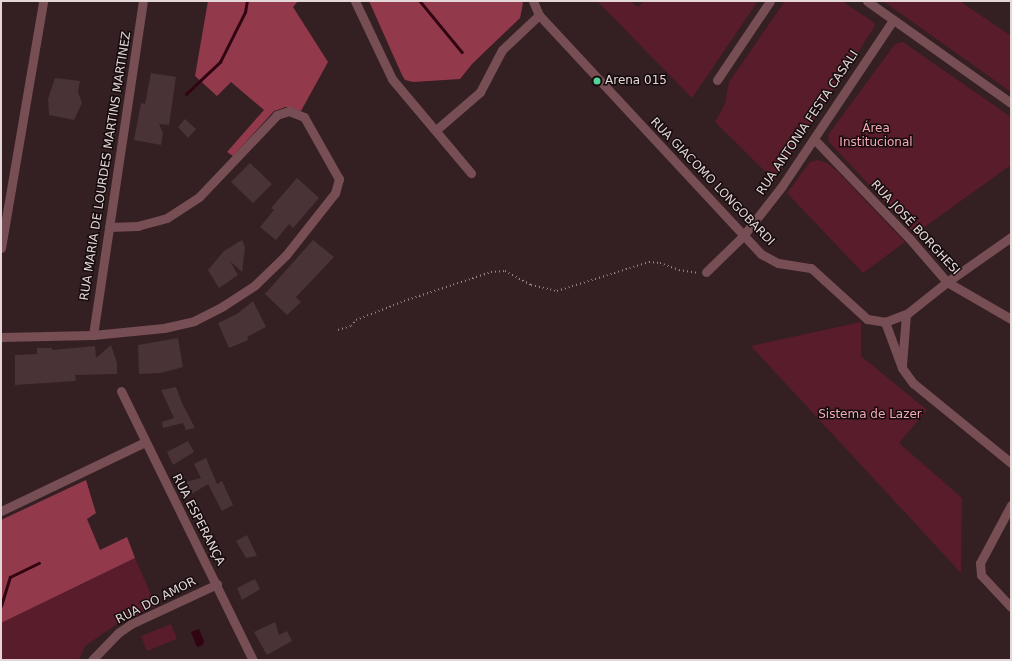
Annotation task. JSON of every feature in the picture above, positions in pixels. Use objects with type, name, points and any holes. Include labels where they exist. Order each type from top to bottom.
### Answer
[{"type":"street","points":[[1,248],[43,1]]},
{"type":"street","name":"RUA MARIA DE LOURDES MARTINS MARTINEZ","points":[[93,335],[143,1]]},
{"type":"street","points":[[355,1],[392,79],[471,173]]},
{"type":"street","points":[[436,130],[480,92],[502,50],[538,15],[533,1]]},
{"type":"street","points":[[717,80],[770,1]]},
{"type":"street","points":[[867,1],[1011,103]]},
{"type":"street","name":"RUA GIACOMO LONGOBARDI","points":[[538,15],[761,254],[778,263],[811,268],[867,319],[886,322]]},
{"type":"street","name":"RUA ANTONIA FESTA CASALI","points":[[706,272],[743,236],[814,139],[893,20]]},
{"type":"street","points":[[1,337],[93,335],[164,328],[194,321],[222,306],[255,285],[286,255],[335,193],[339,179],[304,117],[289,111],[277,115],[199,197],[167,218],[138,226],[109,227]]},
{"type":"street","name":"RUA JOSÉ BORGHESI","points":[[814,139],[909,238],[947,282],[1011,319]]},
{"type":"street","points":[[1011,237],[947,282],[906,314],[886,322],[902,368],[913,383],[1011,463]]},
{"type":"street","points":[[902,368],[906,314]]},
{"type":"street","name":"RUA ESPERANÇA","points":[[120,391],[217,584],[253,660]]},
{"type":"street","points":[[1,511],[145,442]]},
{"type":"street","points":[[1011,505],[984,552],[980,563],[981,575],[1011,607]]},
{"type":"street","name":"RUA DO AMOR","points":[[92,660],[118,633],[131,624],[217,584]]},
{"type":"path","points":[[338,330],[351,326],[356,320],[404,301],[491,272],[505,271],[531,285],[556,291],[649,262],[660,263],[686,272],[706,272]]},
{"type":"green space","points":[[597,1],[631,1],[638,7],[643,1],[758,1],[692,98]]},
{"type":"green space","points":[[785,1],[842,1],[873,22],[875,26],[774,180],[715,122],[725,104],[729,82]]},
{"type":"green space","points":[[883,1],[960,1],[1011,36],[1011,92]]},
{"type":"green space","name":"Área Institucional","points":[[903,42],[1011,117],[1011,165],[915,234],[829,142],[828,135],[895,44]]},
{"type":"green space","points":[[818,160],[827,163],[837,171],[905,242],[863,273],[787,193],[810,162]]},
{"type":"green space","name":"Sistema de Lazer","points":[[861,322],[861,356],[927,410],[899,443],[962,498],[961,573],[751,346]]},
{"type":"green space","points":[[135,558],[156,606],[117,624],[85,646],[79,660],[1,660],[1,623]]},
{"type":"green space","points":[[171,624],[177,639],[147,651],[141,636]]},
{"type":"shaded area","points":[[208,1],[298,1],[293,7],[328,62],[301,111],[286,107],[274,111],[233,156],[227,152],[264,110],[231,82],[217,96],[195,76]]},
{"type":"shaded area","points":[[369,1],[521,1],[523,3],[520,18],[472,64],[460,79],[413,82],[405,80],[402,75]]},
{"type":"shaded area","points":[[86,480],[96,513],[87,519],[100,550],[127,537],[135,558],[1,623],[1,520]]},
{"type":"shaded area","points":[[199,629],[204,641],[203,645],[197,647],[191,632]]},
{"type":"building","points":[[151,73],[176,77],[169,125],[159,124],[163,133],[161,145],[134,140],[141,103],[145,104]]},
{"type":"building","points":[[55,78],[80,81],[78,92],[82,103],[74,120],[49,115],[48,99]]},
{"type":"building","points":[[185,119],[196,129],[188,138],[178,127]]},
{"type":"building","points":[[250,163],[272,184],[253,203],[231,182]]},
{"type":"building","points":[[297,178],[319,198],[293,228],[289,224],[276,240],[260,227],[274,210],[271,208]]},
{"type":"building","points":[[242,240],[245,247],[242,272],[230,261],[238,275],[219,288],[208,270],[224,251]]},
{"type":"building","points":[[313,240],[334,257],[296,297],[301,302],[287,315],[265,294]]},
{"type":"building","points":[[253,301],[266,327],[247,337],[248,340],[229,348],[218,323],[237,314]]},
{"type":"building","points":[[178,338],[183,367],[161,373],[139,374],[138,345]]},
{"type":"building","points":[[111,345],[117,363],[117,374],[75,375],[76,381],[15,385],[15,355],[37,354],[37,348],[52,348],[52,350],[95,346],[96,358]]},
{"type":"building","points":[[176,387],[182,403],[195,428],[186,430],[183,423],[163,428],[162,422],[174,418],[161,390]]},
{"type":"building","points":[[188,441],[194,452],[173,465],[167,452]]},
{"type":"building","points":[[206,458],[217,484],[222,481],[233,505],[222,511],[208,484],[192,494],[186,482],[201,478],[194,464]]},
{"type":"building","points":[[247,535],[257,556],[246,558],[236,541]]},
{"type":"building","points":[[255,579],[260,589],[242,600],[237,588]]},
{"type":"building","points":[[275,622],[279,635],[287,631],[292,641],[267,655],[254,632]]},
{"type":"waterway","points":[[186,94],[220,62],[245,12],[247,1]]},
{"type":"waterway","points":[[420,1],[462,52]]},
{"type":"waterway","points":[[1,606],[10,577],[39,563]]},
{"type":"place","name":"Arena 015","points":[[597,81]]}]
